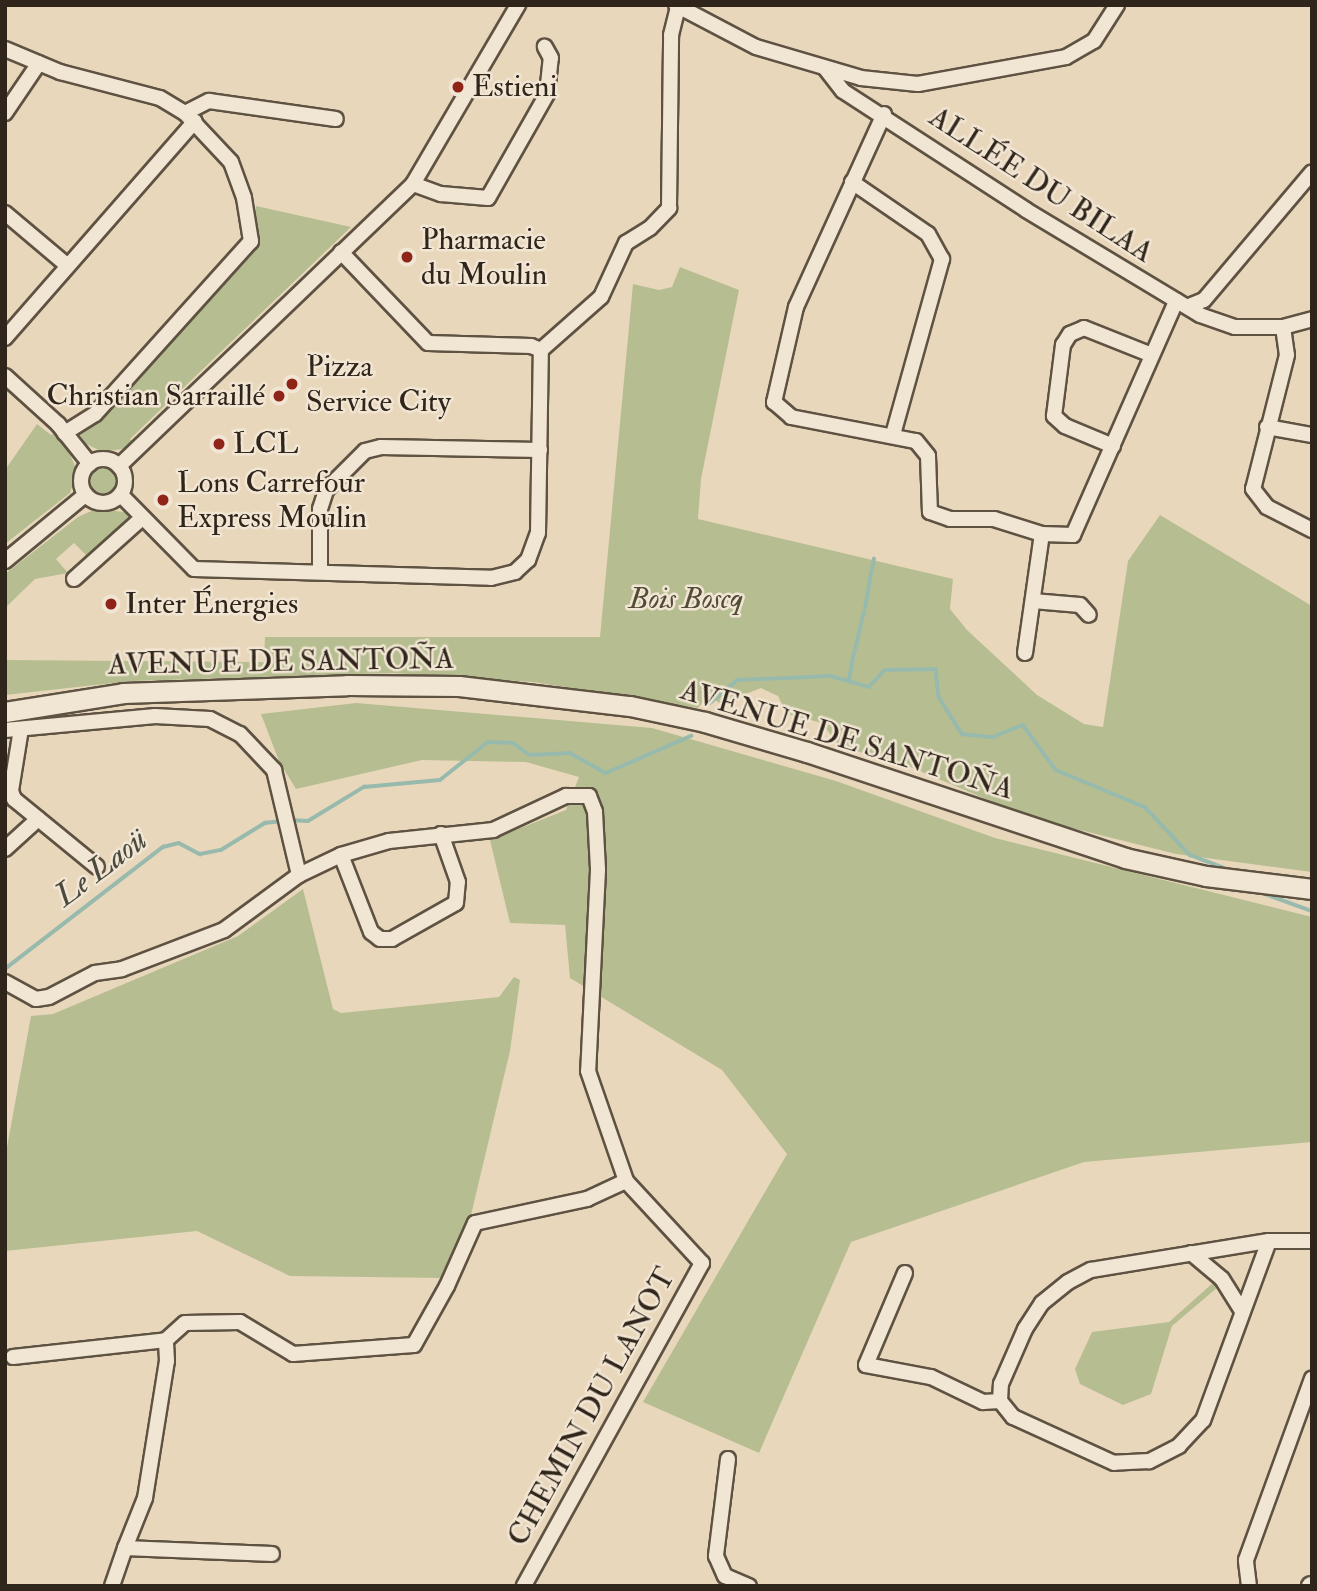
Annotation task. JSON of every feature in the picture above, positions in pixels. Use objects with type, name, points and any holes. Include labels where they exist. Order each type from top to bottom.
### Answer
[{"type":"main road","name":"AVENUE DE SANTOÑA","points":[[12,708],[123,693],[347,685],[459,686],[630,706],[705,722],[807,752],[1125,858],[1206,876],[1312,890]]},
{"type":"street","points":[[119,466],[412,184],[519,5]]},
{"type":"street","points":[[121,495],[194,569],[505,576],[528,560],[538,533],[541,350],[601,297],[626,243],[650,228],[669,208],[671,35],[677,6],[756,47],[861,78],[918,84],[1066,57],[1094,41],[1117,5]]},
{"type":"street","points":[[412,184],[441,194],[488,198],[547,94],[551,58],[545,47]]},
{"type":"street","points":[[5,49],[39,63],[160,98],[190,117],[231,162],[244,198],[251,241],[95,414],[65,433]]},
{"type":"street","points":[[5,114],[39,63]]},
{"type":"street","name":"ALLÉE DU BILAA","points":[[825,68],[843,91],[884,114],[1026,210],[1200,315],[1235,327],[1283,327],[1312,319]]},
{"type":"street","points":[[861,78],[859,89],[868,104]]},
{"type":"street","points":[[5,338],[190,117],[209,101],[336,119]]},
{"type":"street","points":[[884,114],[796,307],[774,402],[791,417],[893,434],[916,441],[928,456],[930,512],[950,519],[994,519],[1042,534],[1073,535],[1152,355],[1182,303],[1204,300],[1312,172]]},
{"type":"street","points":[[852,182],[928,234],[942,259],[893,434]]},
{"type":"street","points":[[5,213],[68,266]]},
{"type":"street","points":[[341,252],[428,343],[531,346],[541,350]]},
{"type":"street","points":[[1283,327],[1287,355],[1253,489],[1266,507],[1312,530]]},
{"type":"street","points":[[1113,446],[1065,426],[1054,416],[1063,345],[1070,334],[1084,328],[1152,355]]},
{"type":"street","points":[[5,376],[65,433],[90,464]]},
{"type":"street","points":[[1267,427],[1312,435]]},
{"type":"street","points":[[320,572],[320,509],[326,490],[365,451],[381,447],[540,450]]},
{"type":"street","points":[[85,495],[82,475],[90,464],[108,460],[119,466],[125,477],[121,495]]},
{"type":"street","points":[[85,495],[103,503],[121,495]]},
{"type":"street","points":[[5,561],[85,495]]},
{"type":"street","points":[[74,579],[142,518]]},
{"type":"street","points":[[1025,653],[1042,534]]},
{"type":"street","points":[[1033,600],[1080,605],[1088,615]]},
{"type":"street","points":[[5,730],[155,716],[210,719],[240,734],[263,755],[274,770],[299,875]]},
{"type":"street","points":[[21,729],[11,790],[38,819],[97,867]]},
{"type":"street","name":"CHEMIN DU LANOT","points":[[5,982],[36,999],[49,997],[95,973],[122,969],[224,930],[299,875],[341,855],[441,834],[493,830],[566,796],[589,796],[595,812],[598,870],[588,1071],[626,1181],[702,1263],[524,1586]]},
{"type":"street","points":[[5,849],[38,819]]},
{"type":"street","points":[[341,855],[371,932],[380,939],[392,939],[456,902],[457,882],[441,834]]},
{"type":"street","points":[[13,1356],[166,1340],[185,1323],[240,1322],[293,1354],[414,1345],[447,1286],[475,1223],[587,1199],[626,1181]]},
{"type":"street","points":[[1269,1241],[1241,1309],[1203,1420],[1179,1446],[1149,1461],[1114,1463],[1013,1417],[1000,1401],[1001,1384],[1025,1329],[1042,1303],[1068,1282],[1091,1270],[1269,1241],[1312,1241]]},
{"type":"street","points":[[1192,1253],[1222,1279],[1241,1309]]},
{"type":"street","points":[[905,1273],[866,1365],[931,1377],[983,1402],[1000,1401]]},
{"type":"street","points":[[112,1586],[145,1498],[167,1361],[166,1340]]},
{"type":"street","points":[[1249,1586],[1246,1560],[1312,1379]]},
{"type":"street","points":[[728,1459],[716,1556],[725,1576],[749,1586]]},
{"type":"street","points":[[125,1548],[272,1554]]},
{"type":"green space","points":[[256,206],[351,227],[130,439],[133,442],[128,448],[103,452],[86,444],[78,432],[99,418],[251,252]]},
{"type":"green space","name":"Bois Boscq","points":[[680,267],[739,290],[701,479],[698,519],[953,579],[950,609],[967,630],[1037,695],[1084,724],[1103,727],[1128,561],[1160,515],[1312,606],[1312,872],[1176,854],[1028,817],[908,766],[839,746],[822,723],[787,714],[778,696],[761,688],[720,704],[709,694],[698,708],[533,682],[394,673],[132,681],[5,695],[5,660],[264,662],[265,637],[600,637],[633,284],[659,290],[672,287]]},
{"type":"green space","points":[[37,424],[51,435],[55,433],[66,445],[77,471],[70,493],[5,544],[5,470]]},
{"type":"green space","points":[[104,467],[115,471],[119,482],[115,493],[104,497],[93,493],[89,482],[93,471]]},
{"type":"green space","points":[[96,509],[124,512],[130,516],[128,526],[90,559],[74,543],[56,559],[68,573],[35,579],[5,608],[5,574],[78,517]]},
{"type":"green space","points":[[356,703],[652,728],[836,781],[995,838],[1312,917],[1312,1142],[1084,1162],[851,1242],[759,1453],[643,1402],[787,1154],[722,1070],[570,978],[565,925],[510,923],[490,840],[566,810],[579,777],[526,762],[422,760],[296,789],[279,761],[261,714]]},
{"type":"green space","points":[[303,889],[333,1009],[341,1013],[499,997],[514,977],[520,980],[510,1051],[471,1215],[442,1278],[290,1276],[197,1231],[5,1251],[5,1158],[31,1016],[53,1014],[238,936]]},
{"type":"green space","points":[[1214,1282],[1218,1287],[1172,1326],[1151,1394],[1123,1405],[1080,1384],[1075,1369],[1092,1332],[1169,1322]]},
{"type":"waterway","points":[[872,570],[874,559]]},
{"type":"waterway","points":[[865,608],[871,574]]},
{"type":"waterway","points":[[855,650],[864,612]]},
{"type":"waterway","points":[[849,680],[854,653]]},
{"type":"waterway","name":"Le Laoü","points":[[710,703],[737,680],[831,676],[869,687],[885,670],[936,669],[939,697],[962,734],[993,737],[1023,725],[1056,770],[1145,807],[1190,855],[1230,870]]},
{"type":"waterway","name":"Le Laoü","points":[[289,820],[308,821],[364,787],[440,780],[488,742],[513,743],[530,755],[570,753],[606,773],[691,736]]},
{"type":"waterway","name":"Le Laoü","points":[[5,969],[163,847],[179,843],[200,854],[221,850],[265,823],[281,821]]},
{"type":"waterway","name":"Le Laoü","points":[[1257,891],[1312,911]]},
{"type":"place","name":"Estieni","points":[[458,87]]},
{"type":"place","name":"Pharmacie du Moulin","points":[[407,257]]},
{"type":"place","name":"Pizza Service City","points":[[292,384]]},
{"type":"place","name":"Christian Sarraillé","points":[[279,396]]},
{"type":"place","name":"LCL","points":[[219,444]]},
{"type":"place","name":"Lons Carrefour Express Moulin","points":[[163,500]]},
{"type":"place","name":"Inter Énergies","points":[[111,604]]}]
